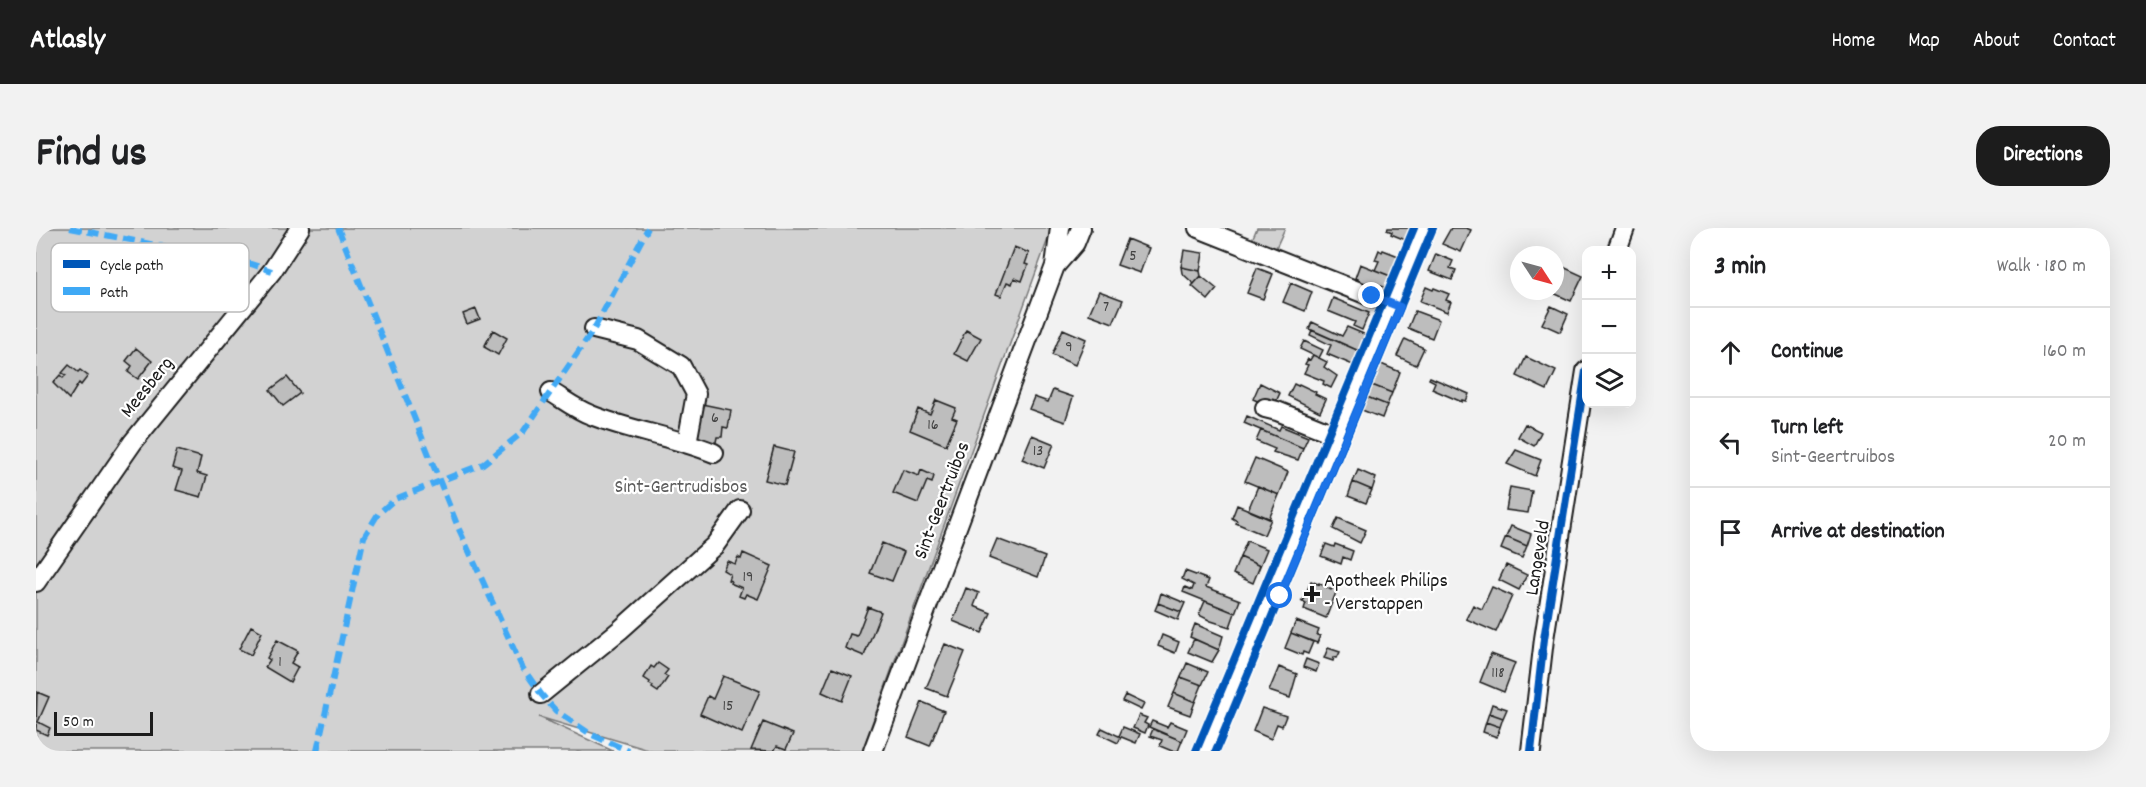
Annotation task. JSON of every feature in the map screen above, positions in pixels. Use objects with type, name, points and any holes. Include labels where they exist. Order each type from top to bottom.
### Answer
[{"type":"street","name":"Meesberg","points":[[249,299],[272,271],[300,228]]},
{"type":"street","name":"Sint-Geertruibos","points":[[873,751],[1055,266],[1060,228]]},
{"type":"street","name":"Sint-Geertruibos","points":[[1055,266],[1075,243],[1082,228]]},
{"type":"street","points":[[1198,228],[1393,304]]},
{"type":"street","points":[[1207,751],[1424,228]]},
{"type":"street","points":[[1618,246],[1625,228]]},
{"type":"street","name":"Meesberg","points":[[36,582],[133,442],[239,312]]},
{"type":"street","points":[[594,328],[638,340],[681,366],[696,393],[687,443]]},
{"type":"street","points":[[551,392],[589,415],[622,427],[687,443],[714,453]]},
{"type":"street","name":"Langeveld","points":[[1531,751],[1545,627],[1582,401]]},
{"type":"street","points":[[1265,408],[1337,435]]},
{"type":"street","points":[[541,694],[620,630],[715,545],[740,510]]},
{"type":"green space","name":"Sint-Gertrudisbos","points":[[36,228],[1052,228],[862,751],[652,751],[539,717],[613,751],[36,751]]},
{"type":"green space","points":[[1257,228],[1285,228],[1274,252],[1251,242]]},
{"type":"building","points":[[1388,228],[1413,228],[1408,241],[1391,234]]},
{"type":"building","points":[[1451,228],[1471,230],[1461,252],[1442,244]]},
{"type":"building","points":[[1127,239],[1149,248],[1140,273],[1117,265]]},
{"type":"building","points":[[1014,247],[1029,253],[1025,264],[1028,265],[1022,281],[1014,278],[1012,284],[1007,282],[1001,296],[996,294]]},
{"type":"building","points":[[1184,250],[1203,253],[1200,271],[1181,267]]},
{"type":"building","points":[[1379,250],[1401,257],[1393,277],[1375,270],[1379,261],[1375,260]]},
{"type":"building","points":[[1436,254],[1453,261],[1450,268],[1456,270],[1452,280],[1429,271]]},
{"type":"building","points":[[1360,264],[1393,277],[1389,289],[1378,285],[1377,288],[1357,281],[1358,279],[1355,278]]},
{"type":"building","points":[[1181,267],[1200,271],[1201,276],[1194,284],[1182,273]]},
{"type":"building","points":[[1564,267],[1582,276],[1571,301],[1564,298]]},
{"type":"building","points":[[1257,268],[1273,274],[1263,299],[1247,293]]},
{"type":"building","points":[[1201,276],[1217,289],[1208,300],[1192,286]]},
{"type":"building","points":[[1291,283],[1312,292],[1305,311],[1283,302]]},
{"type":"building","points":[[1426,287],[1449,294],[1446,300],[1451,302],[1447,312],[1420,301]]},
{"type":"building","points":[[1099,291],[1123,300],[1113,323],[1089,314]]},
{"type":"building","points":[[1333,298],[1369,313],[1362,330],[1353,326],[1355,322],[1328,311]]},
{"type":"building","points":[[1551,306],[1568,314],[1560,332],[1542,324]]},
{"type":"building","points":[[476,309],[480,319],[467,324],[463,314]]},
{"type":"building","points":[[1415,311],[1439,320],[1432,338],[1408,328]]},
{"type":"building","points":[[1312,322],[1342,336],[1347,327],[1366,335],[1359,351],[1309,329]]},
{"type":"building","points":[[1063,329],[1086,339],[1075,365],[1052,355]]},
{"type":"building","points":[[493,330],[507,338],[498,355],[484,347]]},
{"type":"building","points":[[966,330],[981,338],[968,361],[954,354]]},
{"type":"building","points":[[1312,330],[1359,351],[1353,365],[1327,354],[1331,345],[1310,335]]},
{"type":"building","points":[[1405,339],[1424,348],[1416,365],[1397,356]]},
{"type":"building","points":[[1304,341],[1323,350],[1319,358],[1300,349]]},
{"type":"building","points":[[136,348],[152,361],[138,379],[128,372],[132,366],[126,361]]},
{"type":"building","points":[[1313,355],[1327,362],[1324,367],[1337,376],[1331,388],[1323,384],[1324,381],[1304,373],[1308,365],[1305,364]]},
{"type":"building","points":[[1526,357],[1556,371],[1547,390],[1517,376]]},
{"type":"building","points":[[1381,364],[1400,372],[1392,393],[1372,385]]},
{"type":"building","points":[[69,365],[88,376],[81,385],[79,383],[69,399],[53,383],[60,375],[63,378],[66,375],[62,373]]},
{"type":"building","points":[[287,377],[300,393],[283,406],[270,390]]},
{"type":"building","points":[[1430,377],[1469,394],[1466,401],[1462,400],[1462,402],[1432,389],[1435,382],[1429,379]]},
{"type":"building","points":[[1260,383],[1280,393],[1273,408],[1253,399]]},
{"type":"building","points":[[1294,384],[1298,386],[1299,384],[1326,399],[1320,412],[1288,396]]},
{"type":"building","points":[[1372,385],[1392,393],[1387,405],[1367,397]]},
{"type":"building","points":[[1053,390],[1073,397],[1065,422],[1029,409],[1034,397],[1048,402]]},
{"type":"building","points":[[1367,397],[1387,405],[1382,418],[1362,410]]},
{"type":"building","points":[[936,400],[956,408],[952,417],[957,419],[946,445],[910,430],[918,409],[930,414]]},
{"type":"building","points":[[702,404],[731,410],[728,428],[723,427],[722,437],[717,437],[713,444],[697,439]]},
{"type":"building","points":[[1247,416],[1279,430],[1281,426],[1308,437],[1303,448],[1244,423]]},
{"type":"building","points":[[1525,424],[1541,432],[1534,446],[1518,437]]},
{"type":"building","points":[[1261,430],[1303,448],[1298,460],[1273,452],[1275,449],[1256,441]]},
{"type":"building","points":[[1032,435],[1054,444],[1044,468],[1022,459]]},
{"type":"building","points":[[774,447],[794,452],[785,485],[765,480]]},
{"type":"building","points":[[177,450],[201,457],[197,473],[207,476],[201,497],[176,490],[182,471],[172,468]]},
{"type":"building","points":[[1516,450],[1541,460],[1535,476],[1507,464]]},
{"type":"building","points":[[1255,458],[1288,472],[1279,495],[1245,481]]},
{"type":"building","points":[[903,470],[919,476],[921,470],[934,476],[932,483],[927,481],[918,503],[893,493]]},
{"type":"building","points":[[1358,470],[1376,478],[1372,490],[1353,482]]},
{"type":"building","points":[[1353,482],[1372,490],[1366,503],[1348,496]]},
{"type":"building","points":[[1258,486],[1279,495],[1269,519],[1248,510]]},
{"type":"building","points":[[1510,487],[1532,491],[1528,513],[1506,510]]},
{"type":"building","points":[[1237,505],[1271,519],[1264,535],[1236,523],[1237,521],[1232,518]]},
{"type":"building","points":[[1338,518],[1366,530],[1360,543],[1333,529]]},
{"type":"building","points":[[1511,526],[1531,534],[1527,546],[1506,537]]},
{"type":"building","points":[[1506,537],[1527,546],[1522,558],[1501,549]]},
{"type":"building","points":[[997,539],[1045,557],[1038,577],[989,558]]},
{"type":"building","points":[[1247,541],[1267,549],[1260,566],[1240,557]]},
{"type":"building","points":[[882,543],[904,552],[892,581],[870,573]]},
{"type":"building","points":[[1326,544],[1334,547],[1335,544],[1353,551],[1350,560],[1343,557],[1341,564],[1321,556]]},
{"type":"building","points":[[743,553],[772,566],[758,599],[746,594],[744,598],[739,596],[742,588],[730,583],[731,581],[728,580],[730,574],[723,570],[727,561],[735,564],[738,557],[741,559]]},
{"type":"building","points":[[1240,557],[1260,566],[1253,583],[1233,574]]},
{"type":"building","points":[[1506,565],[1527,575],[1519,590],[1499,580]]},
{"type":"building","points":[[1185,571],[1209,580],[1206,587],[1240,600],[1235,613],[1183,592],[1185,587],[1192,590],[1194,585],[1182,579]]},
{"type":"building","points":[[1311,581],[1331,590],[1332,588],[1337,590],[1326,618],[1304,609],[1306,603],[1301,600],[1303,601]]},
{"type":"building","points":[[1492,587],[1512,596],[1496,632],[1466,619],[1473,605],[1482,609]]},
{"type":"building","points":[[966,588],[979,593],[974,606],[991,613],[982,633],[953,621]]},
{"type":"building","points":[[1161,593],[1185,603],[1181,612],[1158,603]]},
{"type":"building","points":[[1205,601],[1235,613],[1230,627],[1199,615]]},
{"type":"building","points":[[1158,603],[1181,612],[1178,620],[1155,610]]},
{"type":"building","points":[[868,607],[881,612],[864,656],[845,648],[850,634],[857,636]]},
{"type":"building","points":[[1296,621],[1319,630],[1317,635],[1320,636],[1317,643],[1291,633]]},
{"type":"building","points":[[1195,624],[1223,636],[1219,650],[1190,637]]},
{"type":"building","points":[[251,626],[262,632],[251,655],[239,649]]},
{"type":"building","points":[[1291,633],[1313,642],[1308,654],[1303,652],[1302,655],[1285,648]]},
{"type":"building","points":[[1162,635],[1179,642],[1175,653],[1158,646]]},
{"type":"building","points":[[1194,639],[1219,650],[1212,662],[1188,652]]},
{"type":"building","points":[[277,640],[298,651],[291,663],[298,667],[290,682],[265,667],[270,660],[267,658]]},
{"type":"building","points":[[945,644],[965,652],[947,696],[926,688]]},
{"type":"building","points":[[1328,648],[1340,652],[1333,661],[1324,658]]},
{"type":"building","points":[[1491,654],[1515,663],[1504,692],[1480,682]]},
{"type":"building","points":[[1306,659],[1319,664],[1316,672],[1303,667]]},
{"type":"building","points":[[658,663],[668,670],[664,675],[668,677],[658,692],[644,678],[651,666],[654,668]]},
{"type":"building","points":[[1187,663],[1208,672],[1202,685],[1181,677]]},
{"type":"building","points":[[1279,667],[1297,674],[1290,698],[1269,691]]},
{"type":"building","points":[[832,668],[852,676],[842,701],[822,692]]},
{"type":"building","points":[[723,676],[760,691],[742,733],[700,714],[708,696],[713,699]]},
{"type":"building","points":[[1181,677],[1202,685],[1195,702],[1174,693]]},
{"type":"building","points":[[37,692],[49,697],[38,722],[50,728],[47,735],[36,730]]},
{"type":"building","points":[[1174,693],[1195,702],[1190,715],[1168,707]]},
{"type":"building","points":[[1125,695],[1144,704],[1141,710],[1122,701]]},
{"type":"building","points":[[922,702],[944,711],[930,746],[908,737]]},
{"type":"building","points":[[1492,704],[1507,709],[1503,718],[1489,713]]},
{"type":"building","points":[[1262,708],[1286,716],[1282,726],[1277,724],[1271,739],[1253,731]]},
{"type":"building","points":[[1489,713],[1503,718],[1500,727],[1486,722]]},
{"type":"building","points":[[1139,715],[1147,718],[1144,723],[1148,725],[1145,733],[1133,728]]},
{"type":"building","points":[[1152,721],[1167,727],[1170,722],[1187,729],[1182,741],[1149,727]]},
{"type":"building","points":[[763,722],[793,734],[786,749],[777,746],[774,751],[751,750]]},
{"type":"building","points":[[1486,722],[1500,727],[1497,737],[1483,732]]},
{"type":"building","points":[[1123,727],[1140,734],[1136,743],[1119,736]]},
{"type":"building","points":[[1102,728],[1121,737],[1118,743],[1099,734]]},
{"type":"building","points":[[1153,729],[1182,741],[1178,751],[1160,746],[1162,740],[1150,736]]},
{"type":"marked path","points":[[70,228],[145,243]]},
{"type":"marked path","points":[[338,228],[458,527],[522,667],[556,711],[592,735],[629,751]]},
{"type":"marked path","points":[[317,751],[364,537],[378,514],[395,499],[483,464],[523,432],[594,329],[648,228]]},
{"type":"marked path","points":[[249,264],[272,271]]},
{"type":"cycle path","points":[[1196,751],[1414,228]]},
{"type":"cycle path","points":[[1216,751],[1433,228]]},
{"type":"cycle path","points":[[1531,751],[1544,639],[1582,397]]},
{"type":"place","name":"Apotheek Philips - Verstappen","points":[[1312,594]]},
{"type":"route","points":[[1280,596],[1400,307],[1372,296]]}]
